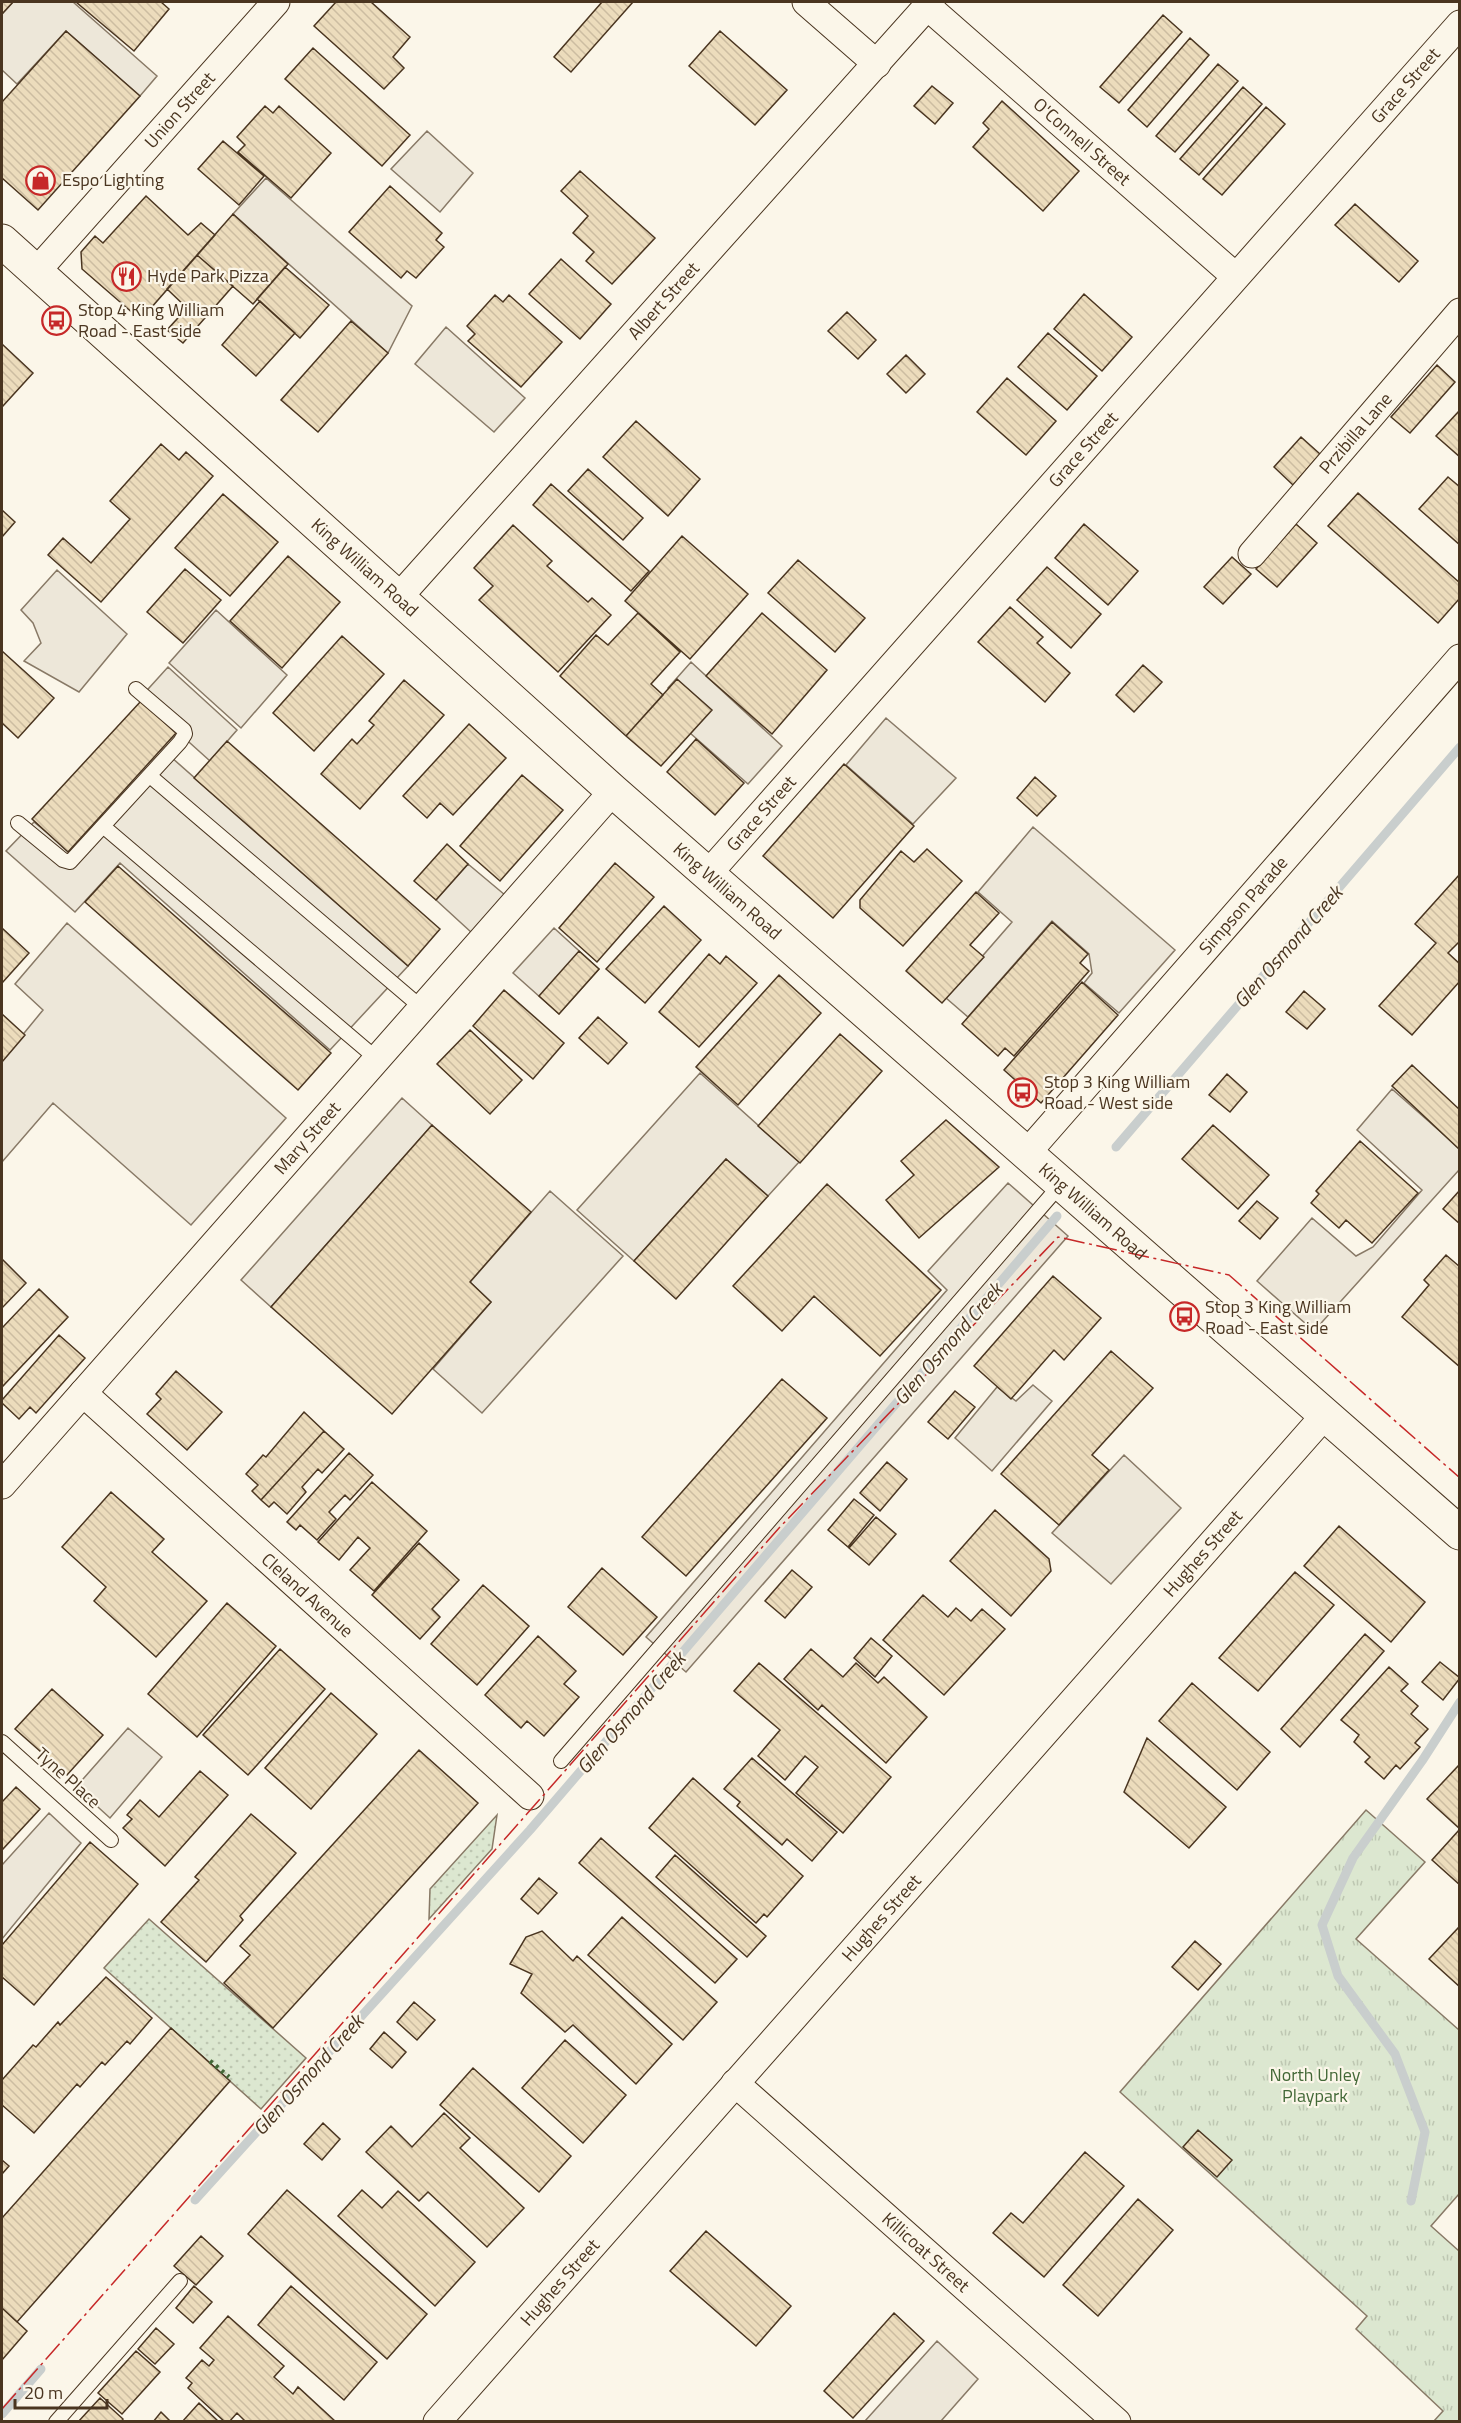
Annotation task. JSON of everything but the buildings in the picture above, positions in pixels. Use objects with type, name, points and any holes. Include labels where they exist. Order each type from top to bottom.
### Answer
[{"type":"main road","name":"King William Road","points":[[2,241],[397,599],[613,791],[1460,1533]]},
{"type":"street","name":"Union Street","points":[[35,273],[276,2]]},
{"type":"street","points":[[806,2],[877,64]]},
{"type":"street","name":"Albert Street","points":[[397,599],[929,4]]},
{"type":"street","name":"O'Connell Street","points":[[929,4],[1235,276]]},
{"type":"street","name":"Grace Street","points":[[707,874],[1460,24]]},
{"type":"street","name":"Przibilla Lane","points":[[1252,554],[1460,312]]},
{"type":"street","name":"Simpson Parade","points":[[1026,1154],[1460,658]]},
{"type":"street","name":"Mary Street","points":[[5,1475],[82,1393],[613,791]]},
{"type":"street","name":"Cleland Avenue","points":[[82,1393],[530,1796]]},
{"type":"street","name":"Hughes Street","points":[[437,2421],[1325,1415]]},
{"type":"street","name":"Killicoat Street","points":[[735,2084],[1117,2421]]},
{"type":"lane","points":[[18,823],[63,860],[70,862],[180,742],[185,734],[184,730],[136,689]]},
{"type":"lane","points":[[150,776],[422,1008]]},
{"type":"lane","points":[[104,827],[377,1059]]},
{"type":"lane","points":[[561,1761],[1061,1184]]},
{"type":"lane","name":"Tyne Place","points":[[2,1742],[111,1840]]},
{"type":"lane","points":[[56,2421],[180,2282]]},
{"type":"green space","name":"North Unley Playpark","points":[[1366,1810],[1425,1862],[1356,1939],[1459,2030],[1459,2194],[1431,2226],[1459,2251],[1459,2421],[1434,2421],[1443,2411],[1356,2329],[1367,2316],[1120,2092]]},
{"type":"green space","points":[[497,1815],[492,1849],[429,1919],[430,1889]]},
{"type":"green space","points":[[149,1919],[306,2058],[261,2109],[104,1968]]},
{"type":"shaded area","points":[[13,2],[73,2],[157,76],[140,96],[66,31],[17,84],[2,70],[2,14]]},
{"type":"shaded area","points":[[427,131],[473,173],[440,212],[391,169]]},
{"type":"shaded area","points":[[266,178],[412,306],[388,353],[233,214]]},
{"type":"shaded area","points":[[446,327],[525,398],[494,432],[415,364]]},
{"type":"shaded area","points":[[57,570],[127,634],[79,692],[24,661],[41,643],[33,623],[21,610]]},
{"type":"shaded area","points":[[216,610],[287,675],[241,728],[169,663]]},
{"type":"shaded area","points":[[691,662],[782,746],[748,784],[690,733],[703,719],[668,688]]},
{"type":"shaded area","points":[[168,667],[237,730],[210,761],[140,698]]},
{"type":"shaded area","points":[[886,718],[956,778],[913,824],[846,765]]},
{"type":"shaded area","points":[[171,757],[408,966],[330,1050],[120,863],[75,912],[6,851],[34,822],[78,858]]},
{"type":"shaded area","points":[[1033,827],[1175,950],[1119,1013],[1084,983],[1092,973],[1089,954],[1052,921],[968,1017],[946,998],[1012,922],[978,892]]},
{"type":"shaded area","points":[[468,864],[505,895],[472,933],[436,900]]},
{"type":"shaded area","points":[[67,923],[286,1118],[191,1225],[53,1103],[2,1162],[2,1060],[43,1010],[15,984]]},
{"type":"shaded area","points":[[554,928],[599,969],[559,1014],[513,973]]},
{"type":"shaded area","points":[[700,1073],[799,1162],[768,1196],[726,1159],[634,1261],[577,1210]]},
{"type":"shaded area","points":[[1392,1089],[1459,1148],[1459,1170],[1314,1331],[1257,1281],[1312,1218],[1356,1256],[1373,1247],[1422,1190],[1357,1130]]},
{"type":"shaded area","points":[[402,1098],[432,1125],[271,1307],[241,1280]]},
{"type":"shaded area","points":[[1008,1183],[1068,1236],[686,1672],[646,1637],[947,1290],[928,1271]]},
{"type":"shaded area","points":[[550,1191],[623,1256],[482,1413],[433,1369],[491,1302],[470,1282]]},
{"type":"shaded area","points":[[1033,1385],[1052,1401],[992,1471],[955,1438],[997,1387],[1016,1401]]},
{"type":"shaded area","points":[[1124,1455],[1181,1508],[1111,1584],[1052,1533]]},
{"type":"shaded area","points":[[128,1728],[162,1757],[110,1818],[76,1787]]},
{"type":"shaded area","points":[[49,1813],[81,1843],[2,1939],[2,1865]]},
{"type":"shaded area","points":[[937,2341],[978,2379],[941,2421],[865,2421]]},
{"type":"waterway","name":"Glen Osmond Creek","points":[[1116,1147],[1460,747]]},
{"type":"waterway","name":"Glen Osmond Creek","points":[[195,2200],[530,1830],[1057,1216]]},
{"type":"waterway","points":[[1411,2201],[1425,2132],[1395,2054],[1338,1976],[1322,1925],[1353,1858],[1422,1761],[1460,1702]]},
{"type":"waterway","name":"Glen Osmond Creek","points":[[2,2414],[41,2369]]},
{"type":"hedge","points":[[210,2061],[229,2077]]},
{"type":"power","points":[[2,2409],[780,1527],[1058,1237],[1229,1275],[1460,1478]]},
{"type":"place","name":"Espo Lighting","points":[[41,180]]},
{"type":"place","name":"Hyde Park Pizza","points":[[126,276]]},
{"type":"place","name":"Stop 4 King William Road - East side","points":[[57,320]]},
{"type":"place","name":"Stop 3 King William Road - West side","points":[[1023,1092]]},
{"type":"place","name":"Stop 3 King William Road - East side","points":[[1184,1317]]}]
